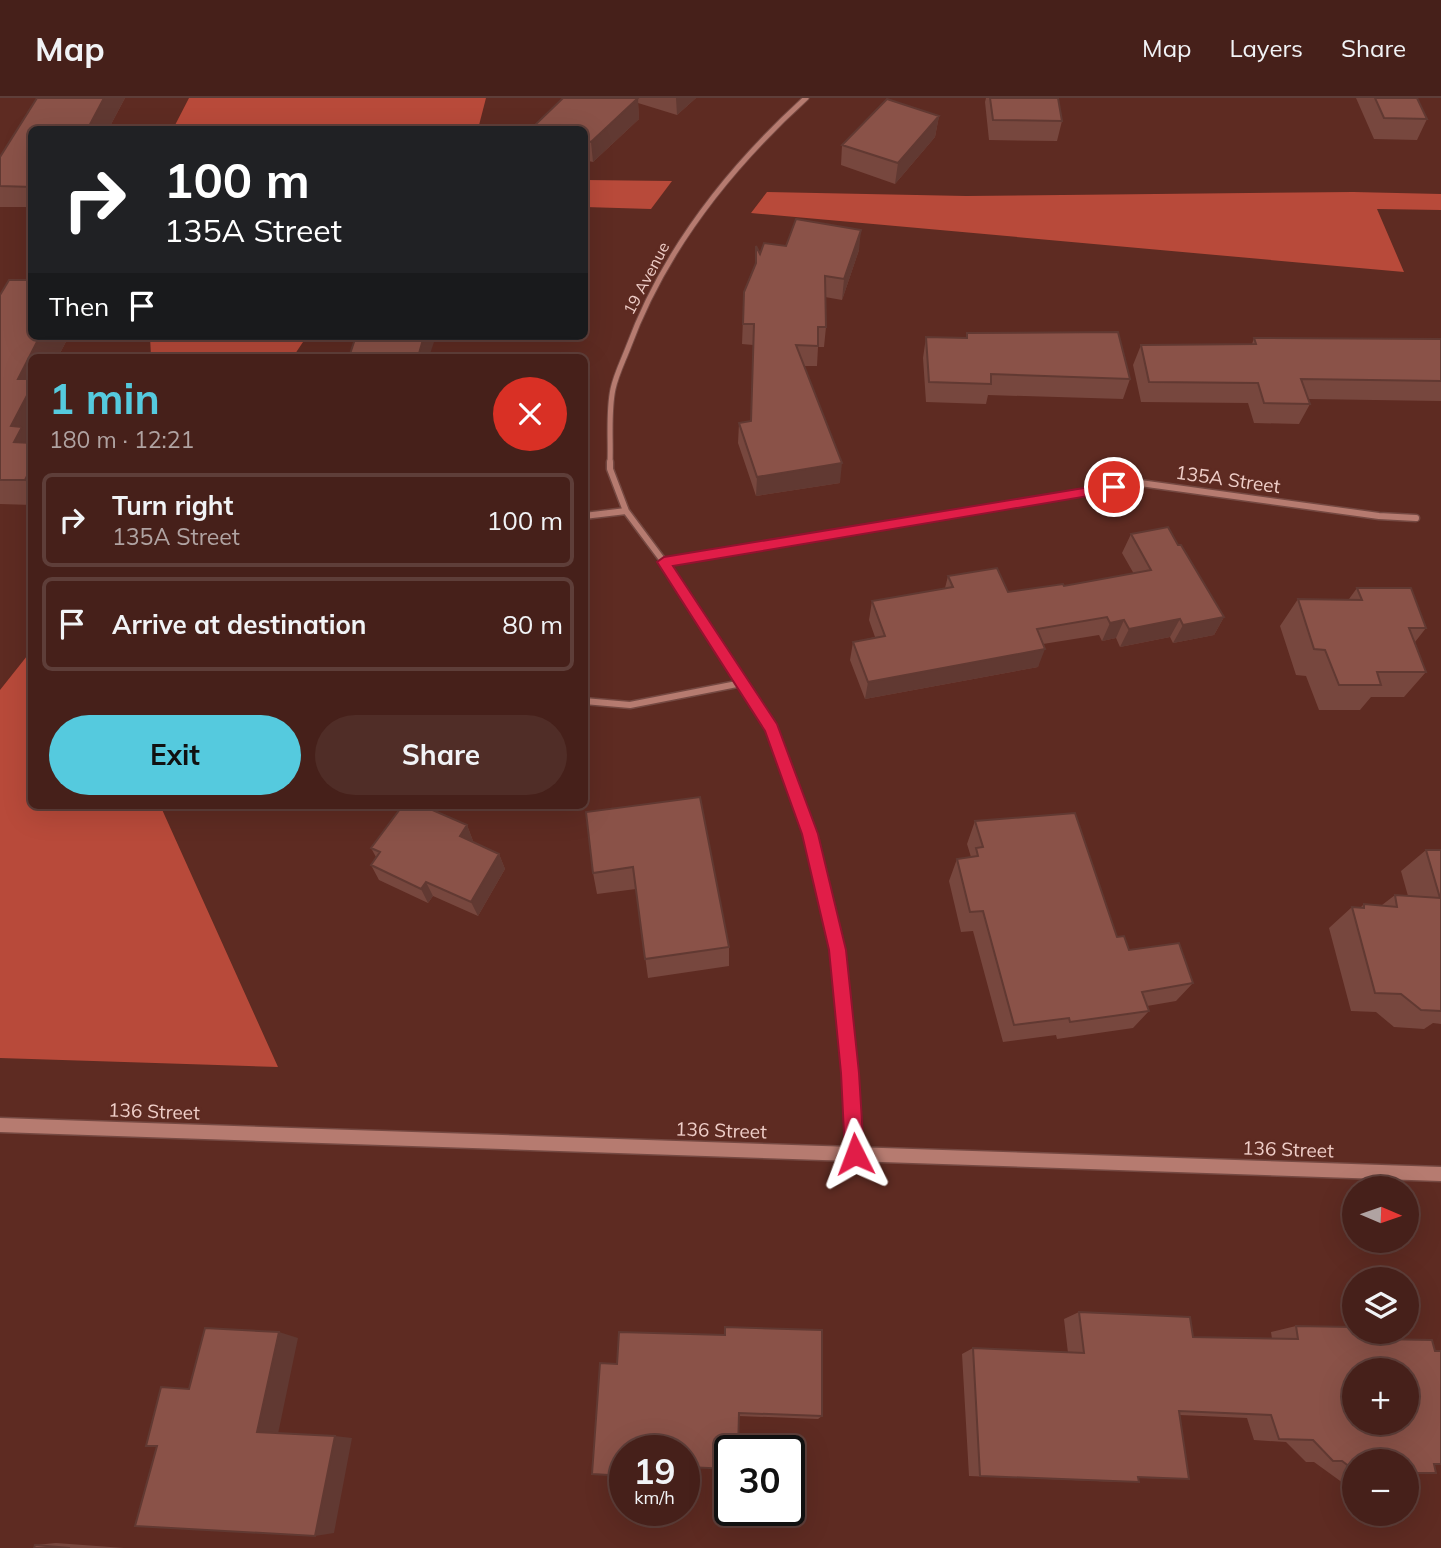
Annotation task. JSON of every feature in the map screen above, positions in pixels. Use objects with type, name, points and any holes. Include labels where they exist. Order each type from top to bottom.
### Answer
[{"type":"street","name":"19 Avenue","points":[[806,98],[756,145],[698,216],[667,264],[637,323],[612,389],[610,469],[626,511],[664,562],[772,729],[810,834],[837,950],[850,1073],[855,1154]]},
{"type":"street","name":"135A Street","points":[[664,562],[1140,483],[1379,516],[1416,518]]},
{"type":"street","points":[[588,516],[626,511]]},
{"type":"street","points":[[588,701],[630,705],[742,683]]},
{"type":"street","name":"136 Street","points":[[0,1125],[1441,1174]]},
{"type":"shaded area","points":[[189,98],[486,98],[479,126],[175,126]]},
{"type":"shaded area","points":[[588,180],[672,181],[651,209],[588,207]]},
{"type":"shaded area","points":[[767,192],[966,196],[1353,192],[1441,194],[1441,210],[1377,209],[1404,272],[751,213]]},
{"type":"shaded area","points":[[150,340],[304,340],[295,354],[151,354]]},
{"type":"shaded area","points":[[28,655],[28,809],[162,809],[278,1067],[0,1058],[0,690]]},
{"type":"building","points":[[37,98],[104,98],[89,126],[28,126],[28,187],[0,186],[0,157]]},
{"type":"building","points":[[563,98],[638,98],[591,142],[588,141],[588,126],[536,124]]},
{"type":"building","points":[[990,98],[1058,98],[1062,121],[993,120]]},
{"type":"building","points":[[1375,98],[1417,98],[1427,119],[1384,118]]},
{"type":"building","points":[[887,99],[939,116],[898,163],[842,145]]},
{"type":"building","points":[[796,219],[861,230],[844,279],[825,276],[826,327],[818,327],[818,346],[796,345],[842,463],[757,477],[739,423],[751,421],[754,324],[743,324],[744,292],[756,263],[756,246],[760,254],[764,243],[786,246]]},
{"type":"building","points":[[9,280],[28,280],[28,340],[38,340],[31,354],[28,354],[18,379],[28,379],[28,394],[11,426],[22,427],[14,442],[28,443],[28,474],[25,480],[0,480],[0,295]]},
{"type":"building","points":[[1118,332],[1130,379],[991,374],[991,384],[929,382],[926,337],[967,338],[967,333]]},
{"type":"building","points":[[1254,338],[1441,339],[1441,381],[1301,379],[1310,404],[1264,403],[1258,383],[1149,382],[1141,345],[1256,344]]},
{"type":"building","points":[[355,340],[423,340],[419,354],[350,354]]},
{"type":"building","points":[[1168,527],[1224,617],[1183,625],[1180,619],[1129,629],[1124,620],[1110,623],[1107,617],[1037,629],[1045,649],[868,682],[853,642],[885,636],[872,601],[953,587],[948,576],[997,568],[1008,592],[1064,586],[1151,570],[1131,534]]},
{"type":"building","points":[[1357,588],[1411,588],[1426,628],[1409,628],[1426,672],[1377,672],[1381,685],[1339,685],[1325,650],[1314,649],[1298,599],[1362,600]]},
{"type":"building","points":[[700,797],[729,947],[645,959],[633,867],[593,873],[586,812]]},
{"type":"building","points":[[400,809],[430,809],[467,825],[460,836],[499,854],[471,902],[426,882],[421,889],[371,865],[380,852],[371,848]]},
{"type":"building","points":[[1075,813],[1117,937],[1124,936],[1129,950],[1179,943],[1193,983],[1142,992],[1149,1011],[1070,1022],[1069,1018],[1014,1025],[983,911],[970,912],[957,859],[978,856],[976,848],[983,847],[975,821]]},
{"type":"building","points":[[1426,850],[1441,850],[1441,1011],[1421,1010],[1401,994],[1375,993],[1352,907],[1364,908],[1364,904],[1397,907],[1395,895],[1440,898]]},
{"type":"building","points":[[1079,1312],[1190,1317],[1193,1337],[1298,1339],[1296,1326],[1342,1327],[1342,1344],[1419,1344],[1419,1340],[1432,1340],[1435,1351],[1441,1351],[1441,1464],[1434,1464],[1436,1473],[1419,1473],[1419,1449],[1342,1449],[1342,1461],[1333,1461],[1313,1440],[1279,1439],[1271,1415],[1179,1411],[1189,1479],[1138,1477],[1139,1482],[980,1476],[973,1348],[1084,1353]]},
{"type":"building","points":[[725,1327],[822,1330],[822,1416],[739,1413],[738,1435],[714,1435],[714,1468],[700,1468],[700,1435],[609,1435],[609,1475],[592,1474],[600,1363],[617,1364],[619,1332],[725,1335]]},
{"type":"building","points":[[205,1328],[279,1332],[257,1432],[335,1436],[315,1536],[135,1526],[157,1446],[146,1446],[161,1387],[189,1389]]},
{"type":"building","points":[[35,1545],[70,1548],[34,1548]]},
{"type":"route","points":[[855,1154],[850,1073],[837,950],[810,834],[772,729],[664,562],[1114,487]]}]
